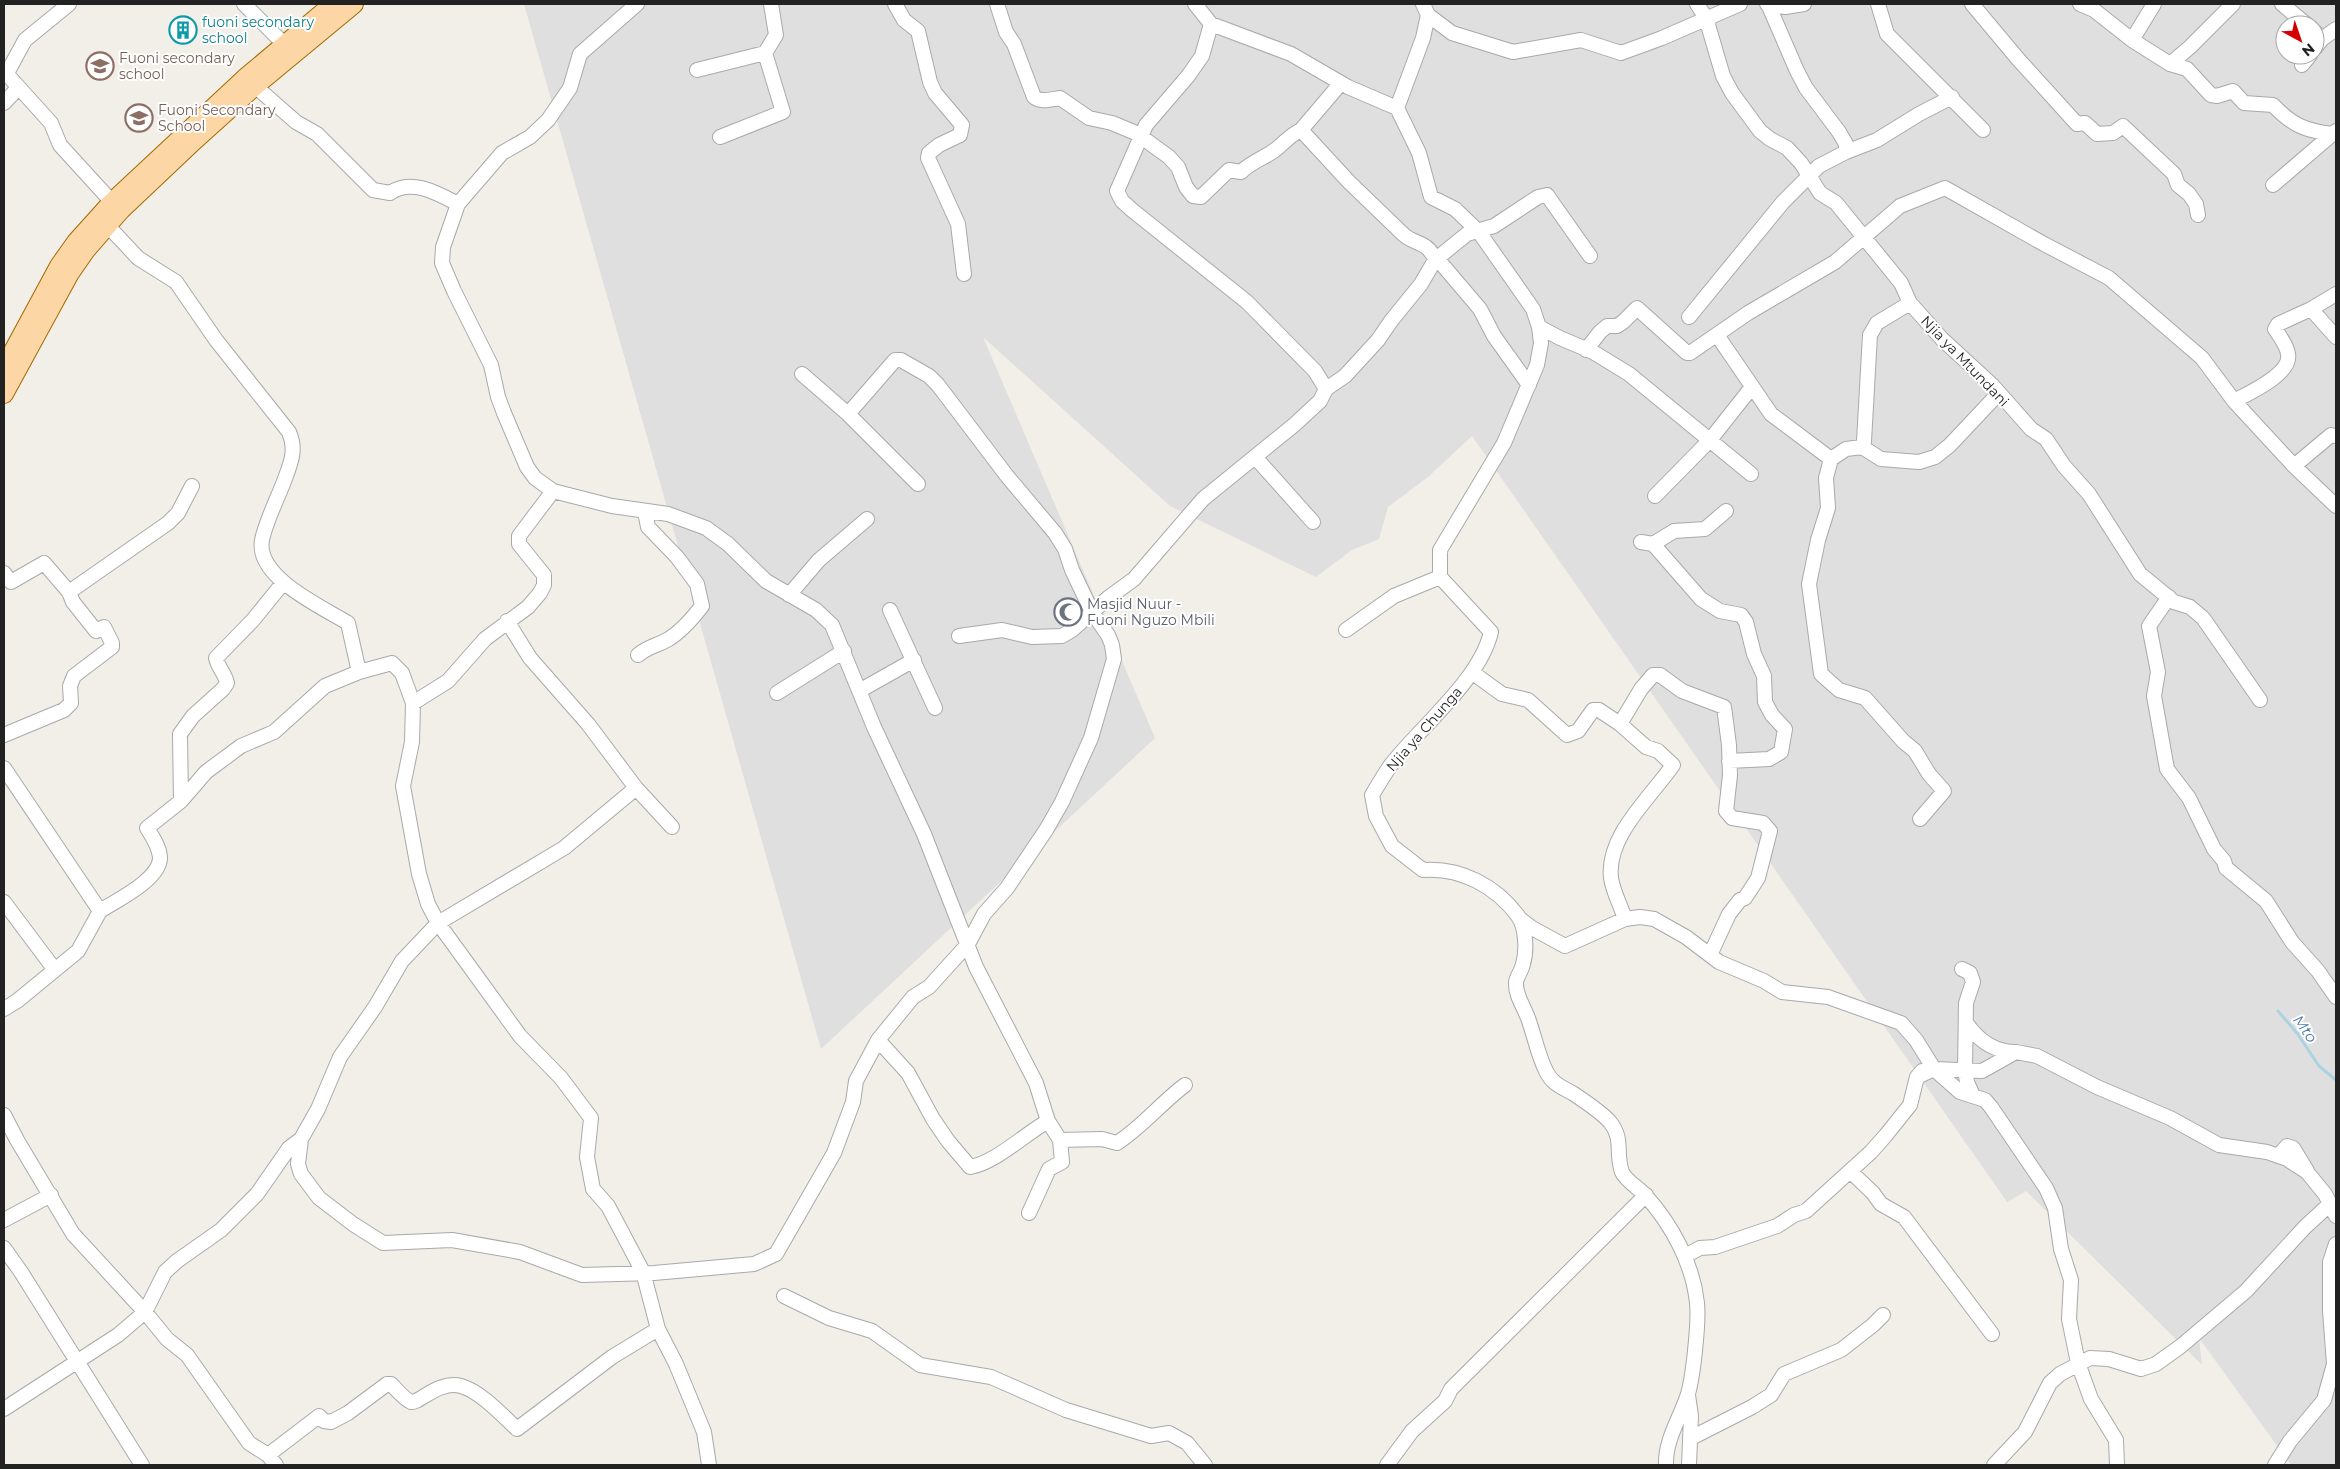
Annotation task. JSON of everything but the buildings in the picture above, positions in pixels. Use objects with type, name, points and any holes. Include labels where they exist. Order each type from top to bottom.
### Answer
[{"type":"main road","points":[[4,368],[59,266],[76,242],[112,202],[186,130],[284,44],[333,4]]},
{"type":"main road","points":[[4,394],[70,273],[86,250],[195,140],[354,4]]},
{"type":"street","points":[[69,4],[25,40],[5,73],[51,123],[60,145],[112,202]]},
{"type":"street","points":[[244,4],[284,44]]},
{"type":"street","points":[[637,4],[580,54],[570,88],[548,120],[530,137],[502,153],[458,204],[443,247],[442,264],[491,366],[498,397],[527,467],[535,478],[552,490],[598,503],[674,516],[706,528],[728,544],[766,581],[816,610],[832,626],[874,727],[914,810],[976,967],[1036,1083],[1048,1121],[1060,1140],[1062,1162],[1048,1169],[1029,1214]]},
{"type":"street","points":[[697,70],[765,53],[776,35],[771,4]]},
{"type":"street","points":[[895,4],[904,20],[918,31],[930,82],[935,93],[962,124],[960,136],[939,145],[929,153],[928,158],[958,224],[964,274]]},
{"type":"street","points":[[997,4],[1006,32],[1014,44],[1034,97],[1038,100],[1060,98],[1089,118],[1112,123],[1141,136],[1169,157],[1178,167],[1192,196],[1201,197],[1229,170],[1241,172],[1249,165],[1275,150],[1290,135],[1301,130],[1342,83]]},
{"type":"street","points":[[1195,4],[1211,24],[1291,54],[1342,83],[1397,108],[1419,153],[1431,197],[1455,209],[1479,232],[1534,308],[1539,326],[1537,365],[1514,415],[1504,443],[1440,550],[1440,577],[1394,596],[1346,630]]},
{"type":"street","name":"Njia ya Mtundani","points":[[1698,4],[1706,18],[1715,54],[1732,93],[1760,131],[1786,148],[1801,163],[1820,193],[1836,203],[1866,237],[1901,283],[1910,303],[1942,339],[1993,386],[1998,394],[2031,429],[2046,439],[2064,466],[2089,494],[2140,574],[2169,597],[2190,607],[2203,618],[2260,700]]},
{"type":"street","points":[[1425,9],[1452,32],[1513,52],[1581,40],[1621,53],[1662,38],[1740,4]]},
{"type":"street","points":[[1767,4],[1806,88],[1839,132],[1846,144],[1846,152]]},
{"type":"street","points":[[1767,4],[1785,7],[1798,4]]},
{"type":"street","points":[[1878,4],[1887,34],[1983,130]]},
{"type":"street","points":[[1972,4],[2018,59],[2077,124],[2085,123],[2097,134],[2113,132],[2123,126],[2174,174],[2178,185],[2189,194],[2196,204],[2198,215]]},
{"type":"street","points":[[2080,4],[2094,10],[2132,40],[2170,64],[2187,69],[2211,95],[2217,96],[2233,91],[2244,104],[2273,105],[2290,122],[2307,130],[2333,132]]},
{"type":"street","points":[[2132,40],[2154,4]]},
{"type":"street","points":[[2170,64],[2233,4]]},
{"type":"street","points":[[2282,4],[2296,15]]},
{"type":"street","points":[[1397,108],[1422,38],[1425,9]]},
{"type":"street","points":[[1211,24],[1202,56],[1188,76],[1146,125],[1117,192],[1122,201],[1246,302],[1315,371],[1326,389]]},
{"type":"street","points":[[2325,36],[2336,29]]},
{"type":"street","points":[[720,137],[784,112],[765,53]]},
{"type":"street","points":[[256,86],[296,122],[317,134],[373,190],[390,193],[399,187],[419,188],[440,194],[458,204]]},
{"type":"street","points":[[4,104],[18,88]]},
{"type":"street","points":[[1689,317],[1783,202],[1795,192],[1808,175],[1819,166],[1846,152],[1877,140],[1919,114],[1952,98]]},
{"type":"street","points":[[1301,130],[1349,182],[1412,242],[1426,247],[1435,260],[1440,262],[1480,309],[1494,336],[1529,385]]},
{"type":"street","points":[[2273,184],[2333,132]]},
{"type":"street","points":[[1586,350],[1607,326],[1617,326],[1637,308],[1687,353],[1748,313],[1835,262],[1900,206],[1945,188],[2109,278],[2202,358],[2234,401],[2294,466],[2336,506]]},
{"type":"street","points":[[959,636],[989,630],[1002,630],[1032,637],[1062,636],[1072,630],[1139,574],[1204,499],[1255,458],[1313,407],[1325,394],[1326,389],[1344,376],[1378,340],[1421,284],[1435,260],[1467,234],[1494,226],[1538,197],[1547,194],[1590,256]]},
{"type":"street","points":[[108,226],[138,258],[176,282],[216,340],[289,432],[294,445],[292,461],[262,541],[265,562],[283,583],[348,624],[359,672]]},
{"type":"street","points":[[2234,401],[2270,380],[2285,368],[2289,356],[2287,347],[2275,329],[2278,324],[2311,309],[2336,294]]},
{"type":"street","points":[[1862,447],[1864,441],[1870,335],[1877,323],[1910,303]]},
{"type":"street","points":[[2311,309],[2336,337]]},
{"type":"street","points":[[1539,326],[1593,352],[1629,374],[1751,474]]},
{"type":"street","points":[[1717,335],[1771,414],[1831,459]]},
{"type":"street","points":[[636,788],[564,848],[438,922],[402,961],[375,1007],[340,1056],[318,1109],[301,1139],[298,1164],[301,1174],[319,1198],[353,1224],[383,1243],[452,1240],[520,1252],[582,1275],[654,1273],[754,1264],[776,1254],[834,1153],[853,1102],[856,1081],[878,1040],[913,997],[929,988],[968,944],[984,914],[1007,888],[1046,830],[1062,802],[1090,738],[1114,659],[1108,635],[1092,612],[1072,570],[1065,549],[1055,533],[928,376],[901,360],[895,360],[848,414]]},
{"type":"street","points":[[802,374],[848,414],[918,484]]},
{"type":"street","points":[[1655,496],[1710,440],[1752,387]]},
{"type":"street","points":[[1920,819],[1944,791],[1928,774],[1915,751],[1903,741],[1865,698],[1839,690],[1821,674],[1809,584],[1818,540],[1828,508],[1826,478],[1831,459],[1846,449],[1862,447],[1881,459],[1919,462],[1935,457],[1950,445],[1998,394]]},
{"type":"street","points":[[2294,466],[2331,435],[2336,436]]},
{"type":"street","points":[[1255,458],[1313,522]]},
{"type":"street","points":[[69,592],[168,523],[178,513],[192,486]]},
{"type":"street","points":[[413,703],[448,680],[485,639],[507,621],[528,608],[544,585],[544,575],[520,544],[519,536],[552,490]]},
{"type":"street","points":[[1726,511],[1705,530],[1674,531],[1647,543],[1702,599],[1720,611],[1741,615],[1746,622],[1754,654],[1764,676],[1766,702],[1772,715],[1785,729],[1781,752],[1769,759],[1729,761]]},
{"type":"street","points":[[638,655],[651,646],[666,641],[677,633],[702,606],[697,584],[677,557],[648,527],[645,512]]},
{"type":"street","points":[[789,595],[819,560],[867,519]]},
{"type":"street","points":[[4,573],[11,582],[44,563],[69,592],[72,602],[96,631],[104,627],[112,647],[74,676],[70,686],[72,699],[64,710],[4,735]]},
{"type":"street","name":"Njia ya Chunga","points":[[1440,577],[1491,632],[1472,673],[1390,766],[1372,795],[1376,816],[1392,846],[1423,870],[1438,869],[1466,875],[1496,894],[1519,918],[1532,928],[1565,946],[1625,919]]},
{"type":"street","points":[[181,801],[180,734],[193,716],[224,690],[227,684],[226,677],[217,666],[216,658],[253,620],[283,583]]},
{"type":"street","points":[[2169,597],[2149,626],[2158,672],[2154,696],[2167,769],[2189,798],[2226,868],[2266,901],[2292,942],[2318,971],[2336,997]]},
{"type":"street","points":[[890,610],[936,708]]},
{"type":"street","points":[[507,621],[530,658],[588,724],[636,788],[672,827]]},
{"type":"street","points":[[777,693],[844,651]]},
{"type":"street","points":[[860,691],[914,660]]},
{"type":"street","points":[[4,1009],[78,951],[100,911],[150,877],[158,868],[160,857],[158,847],[147,828],[181,801],[206,772],[241,746],[274,732],[325,686],[359,672],[392,663],[402,673],[413,703],[412,742],[403,786],[419,874],[428,904],[438,922],[520,1036],[561,1078],[591,1118],[586,1157],[593,1189],[608,1206],[643,1272],[658,1328],[676,1364],[704,1432],[709,1465]]},
{"type":"street","points":[[1472,673],[1502,694],[1528,700],[1567,735],[1578,731],[1593,710],[1599,710],[1620,724],[1646,747],[1658,751],[1673,765],[1619,835],[1612,862],[1612,879],[1625,919],[1640,917],[1654,919],[1686,937],[1719,962],[1764,981],[1782,992],[1828,997],[1901,1023],[1932,1065],[1960,1092],[1984,1100],[1991,1107],[2046,1188],[2056,1208],[2066,1270],[2071,1280],[2069,1319],[2078,1363],[2091,1399],[2116,1440],[2117,1465]]},
{"type":"street","points":[[1620,724],[1652,675],[1660,675],[1682,691],[1724,706],[1730,775],[1726,811],[1732,818],[1763,823],[1770,831],[1758,878],[1745,898],[1740,900],[1729,914],[1710,955]]},
{"type":"street","points":[[4,768],[100,911]]},
{"type":"street","points":[[4,902],[55,970]]},
{"type":"street","points":[[1519,918],[1525,951],[1524,963],[1516,982],[1519,997],[1529,1020],[1539,1056],[1547,1074],[1558,1087],[1575,1095],[1610,1122],[1620,1139],[1618,1158],[1623,1174],[1646,1195],[1674,1234],[1685,1256],[1697,1304],[1696,1334],[1688,1395],[1666,1452],[1666,1465]]},
{"type":"street","points":[[1962,969],[1970,973],[1973,982],[1966,1003],[1965,1070],[1967,1082],[1973,1096]]},
{"type":"street","points":[[1967,1024],[1975,1036],[1988,1045],[2004,1052],[2036,1056],[2097,1087],[2170,1118],[2219,1145],[2267,1152],[2278,1156],[2288,1146],[2293,1148],[2333,1210],[2305,1226],[2246,1291],[2181,1346],[2156,1364],[2141,1368],[2101,1358],[2090,1358],[2078,1363],[2050,1383],[2025,1432],[1994,1465]]},
{"type":"street","points":[[878,1040],[908,1073],[933,1119],[948,1141],[970,1167],[1008,1149],[1026,1133],[1048,1121]]},
{"type":"street","points":[[1685,1256],[1700,1248],[1716,1247],[1777,1226],[1794,1215],[1806,1212],[1870,1152],[1910,1105],[1917,1077],[1932,1065],[1982,1071],[2016,1052]]},
{"type":"street","points":[[1060,1140],[1102,1139],[1117,1143],[1129,1135],[1167,1098],[1185,1085]]},
{"type":"street","points":[[4,1115],[74,1234],[145,1312],[167,1340],[187,1355],[249,1443],[272,1460],[319,1416],[324,1421],[330,1422],[348,1413],[387,1384],[391,1384],[411,1402],[417,1402],[433,1390],[446,1386],[462,1386],[483,1399],[517,1429],[612,1357],[658,1328]]},
{"type":"street","points":[[4,1409],[118,1335],[145,1312],[165,1272],[227,1224],[257,1194],[289,1148],[301,1139]]},
{"type":"street","points":[[1850,1172],[1873,1193],[1881,1204],[1904,1217],[1992,1334]]},
{"type":"street","points":[[4,1220],[51,1195]]},
{"type":"street","points":[[1387,1465],[1412,1431],[1444,1401],[1451,1390],[1646,1195]]},
{"type":"street","points":[[2275,1465],[2290,1441],[2324,1400],[2334,1364],[2330,1262],[2336,1244]]},
{"type":"street","points":[[4,1248],[126,1436],[142,1465]]},
{"type":"street","points":[[784,1296],[829,1318],[872,1331],[920,1365],[991,1378],[1066,1410],[1151,1436],[1169,1433],[1187,1443],[1205,1465]]},
{"type":"street","points":[[1691,1438],[1771,1395],[1784,1374],[1841,1350],[1883,1315]]},
{"type":"street","points":[[1688,1395],[1691,1416],[1689,1465]]},
{"type":"shaded area","points":[[524,4],[2336,4],[2336,1465],[2291,1465],[2199,1338],[2202,1365],[2026,1191],[2007,1202],[1472,436],[1428,477],[1388,507],[1379,539],[1352,550],[1316,577],[1170,506],[983,337],[1155,738],[821,1049]]},
{"type":"waterway","name":"Mto","points":[[2278,1011],[2297,1033],[2319,1066],[2336,1080]]},
{"type":"place","name":"fuoni secondary school","points":[[183,30]]},
{"type":"place","name":"Fuoni secondary school","points":[[100,66]]},
{"type":"place","name":"Fuoni Secondary School","points":[[139,118]]},
{"type":"place","name":"Masjid Nuur - Fuoni Nguzo Mbili","points":[[1068,612]]}]
